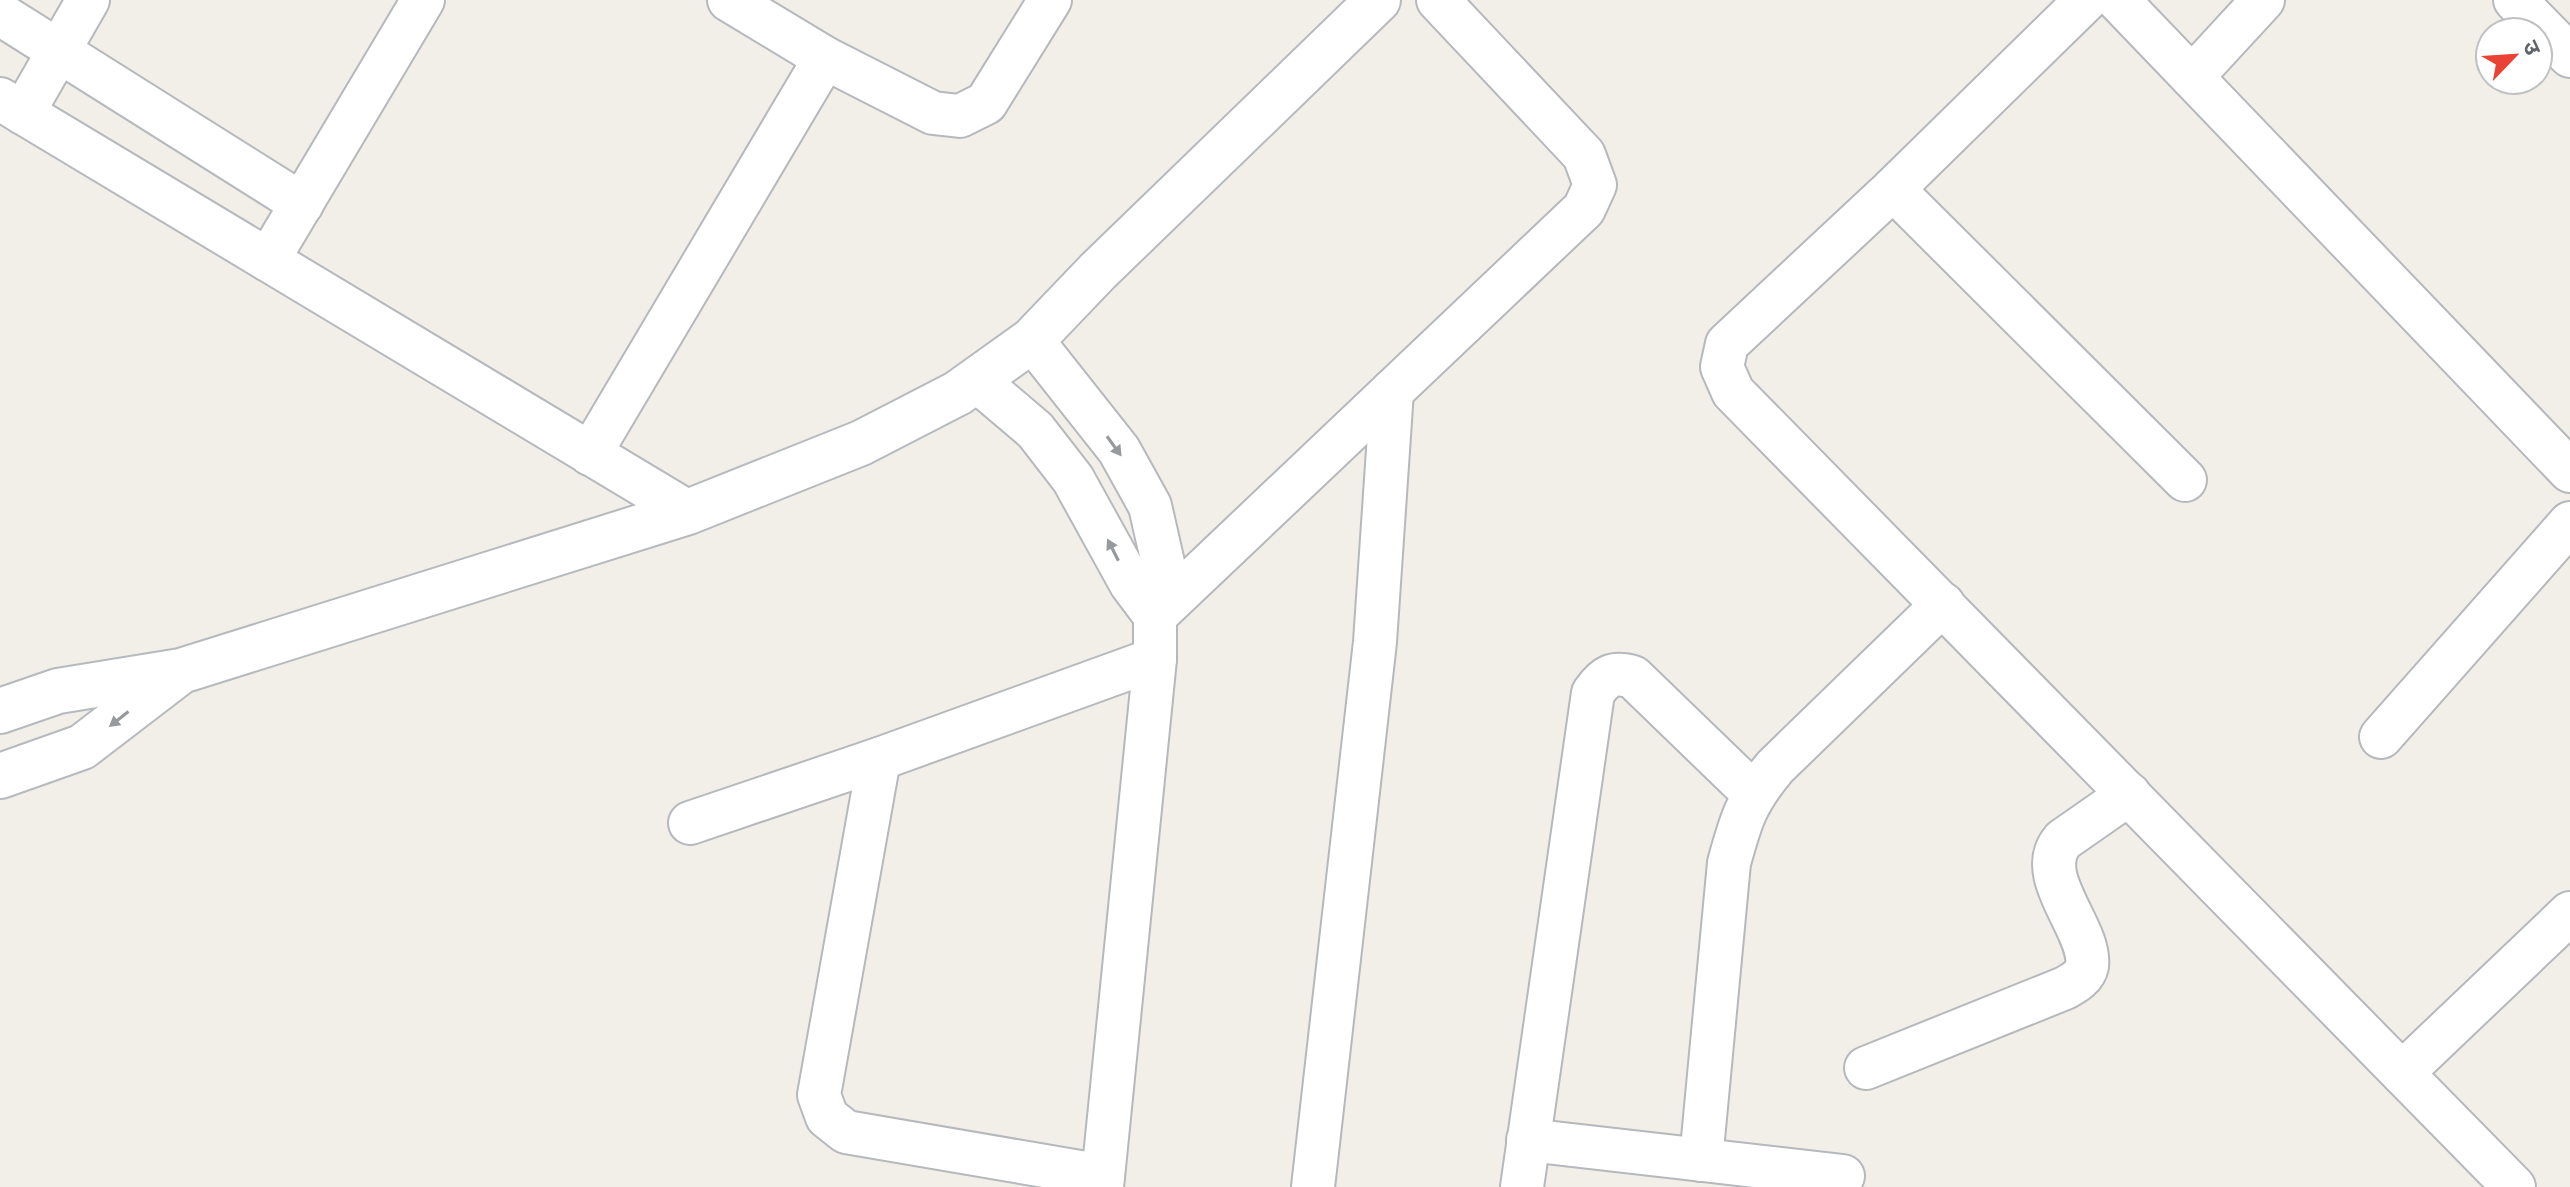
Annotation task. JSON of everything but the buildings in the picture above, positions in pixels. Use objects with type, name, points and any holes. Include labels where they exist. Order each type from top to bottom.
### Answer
[{"type":"street","points":[[88,0],[59,50],[11,106],[688,512]]},
{"type":"street","points":[[268,260],[423,0]]},
{"type":"street","points":[[729,0],[825,58],[933,113],[960,116],[986,103],[1050,0]]},
{"type":"street","points":[[0,711],[58,691],[181,671],[688,512],[861,443],[958,393],[1032,340],[1098,271],[1378,0]]},
{"type":"street","points":[[1155,616],[1584,209],[1595,185],[1584,155],[1438,0]]},
{"type":"street","points":[[2086,0],[1893,189],[1727,344],[1722,367],[1733,392],[2514,1187]]},
{"type":"street","points":[[2118,0],[2570,471]]},
{"type":"street","points":[[2192,77],[2263,0]]},
{"type":"street","points":[[2515,0],[2570,56]]},
{"type":"street","points":[[0,14],[302,204]]},
{"type":"street","points":[[590,454],[825,58]]},
{"type":"street","points":[[1893,189],[2185,480]]},
{"type":"street","points":[[879,759],[819,1095],[827,1117],[846,1132],[1103,1181],[1155,659],[1155,616],[1163,563],[1150,506],[1119,450],[1032,340]]},
{"type":"street","points":[[976,380],[1035,430],[1073,479],[1131,584],[1155,616]]},
{"type":"street","points":[[1313,1187],[1375,642],[1392,391]]},
{"type":"street","points":[[1035,430],[1079,400]]},
{"type":"street","points":[[2381,737],[2570,523]]},
{"type":"street","points":[[1701,1160],[1729,863],[1740,821],[1753,793],[1775,767],[1943,604]]},
{"type":"street","points":[[690,823],[879,759],[1155,659]]},
{"type":"street","points":[[0,776],[82,747],[181,671]]},
{"type":"street","points":[[1522,1187],[1593,693],[1604,679],[1617,672],[1633,677],[1753,793]]},
{"type":"street","points":[[1866,1068],[2065,988],[2079,979],[2087,968],[2085,952],[2056,876],[2052,862],[2055,850],[2063,840],[2129,794]]},
{"type":"street","points":[[2402,1073],[2570,913]]},
{"type":"street","points":[[1528,1140],[1843,1176]]}]
